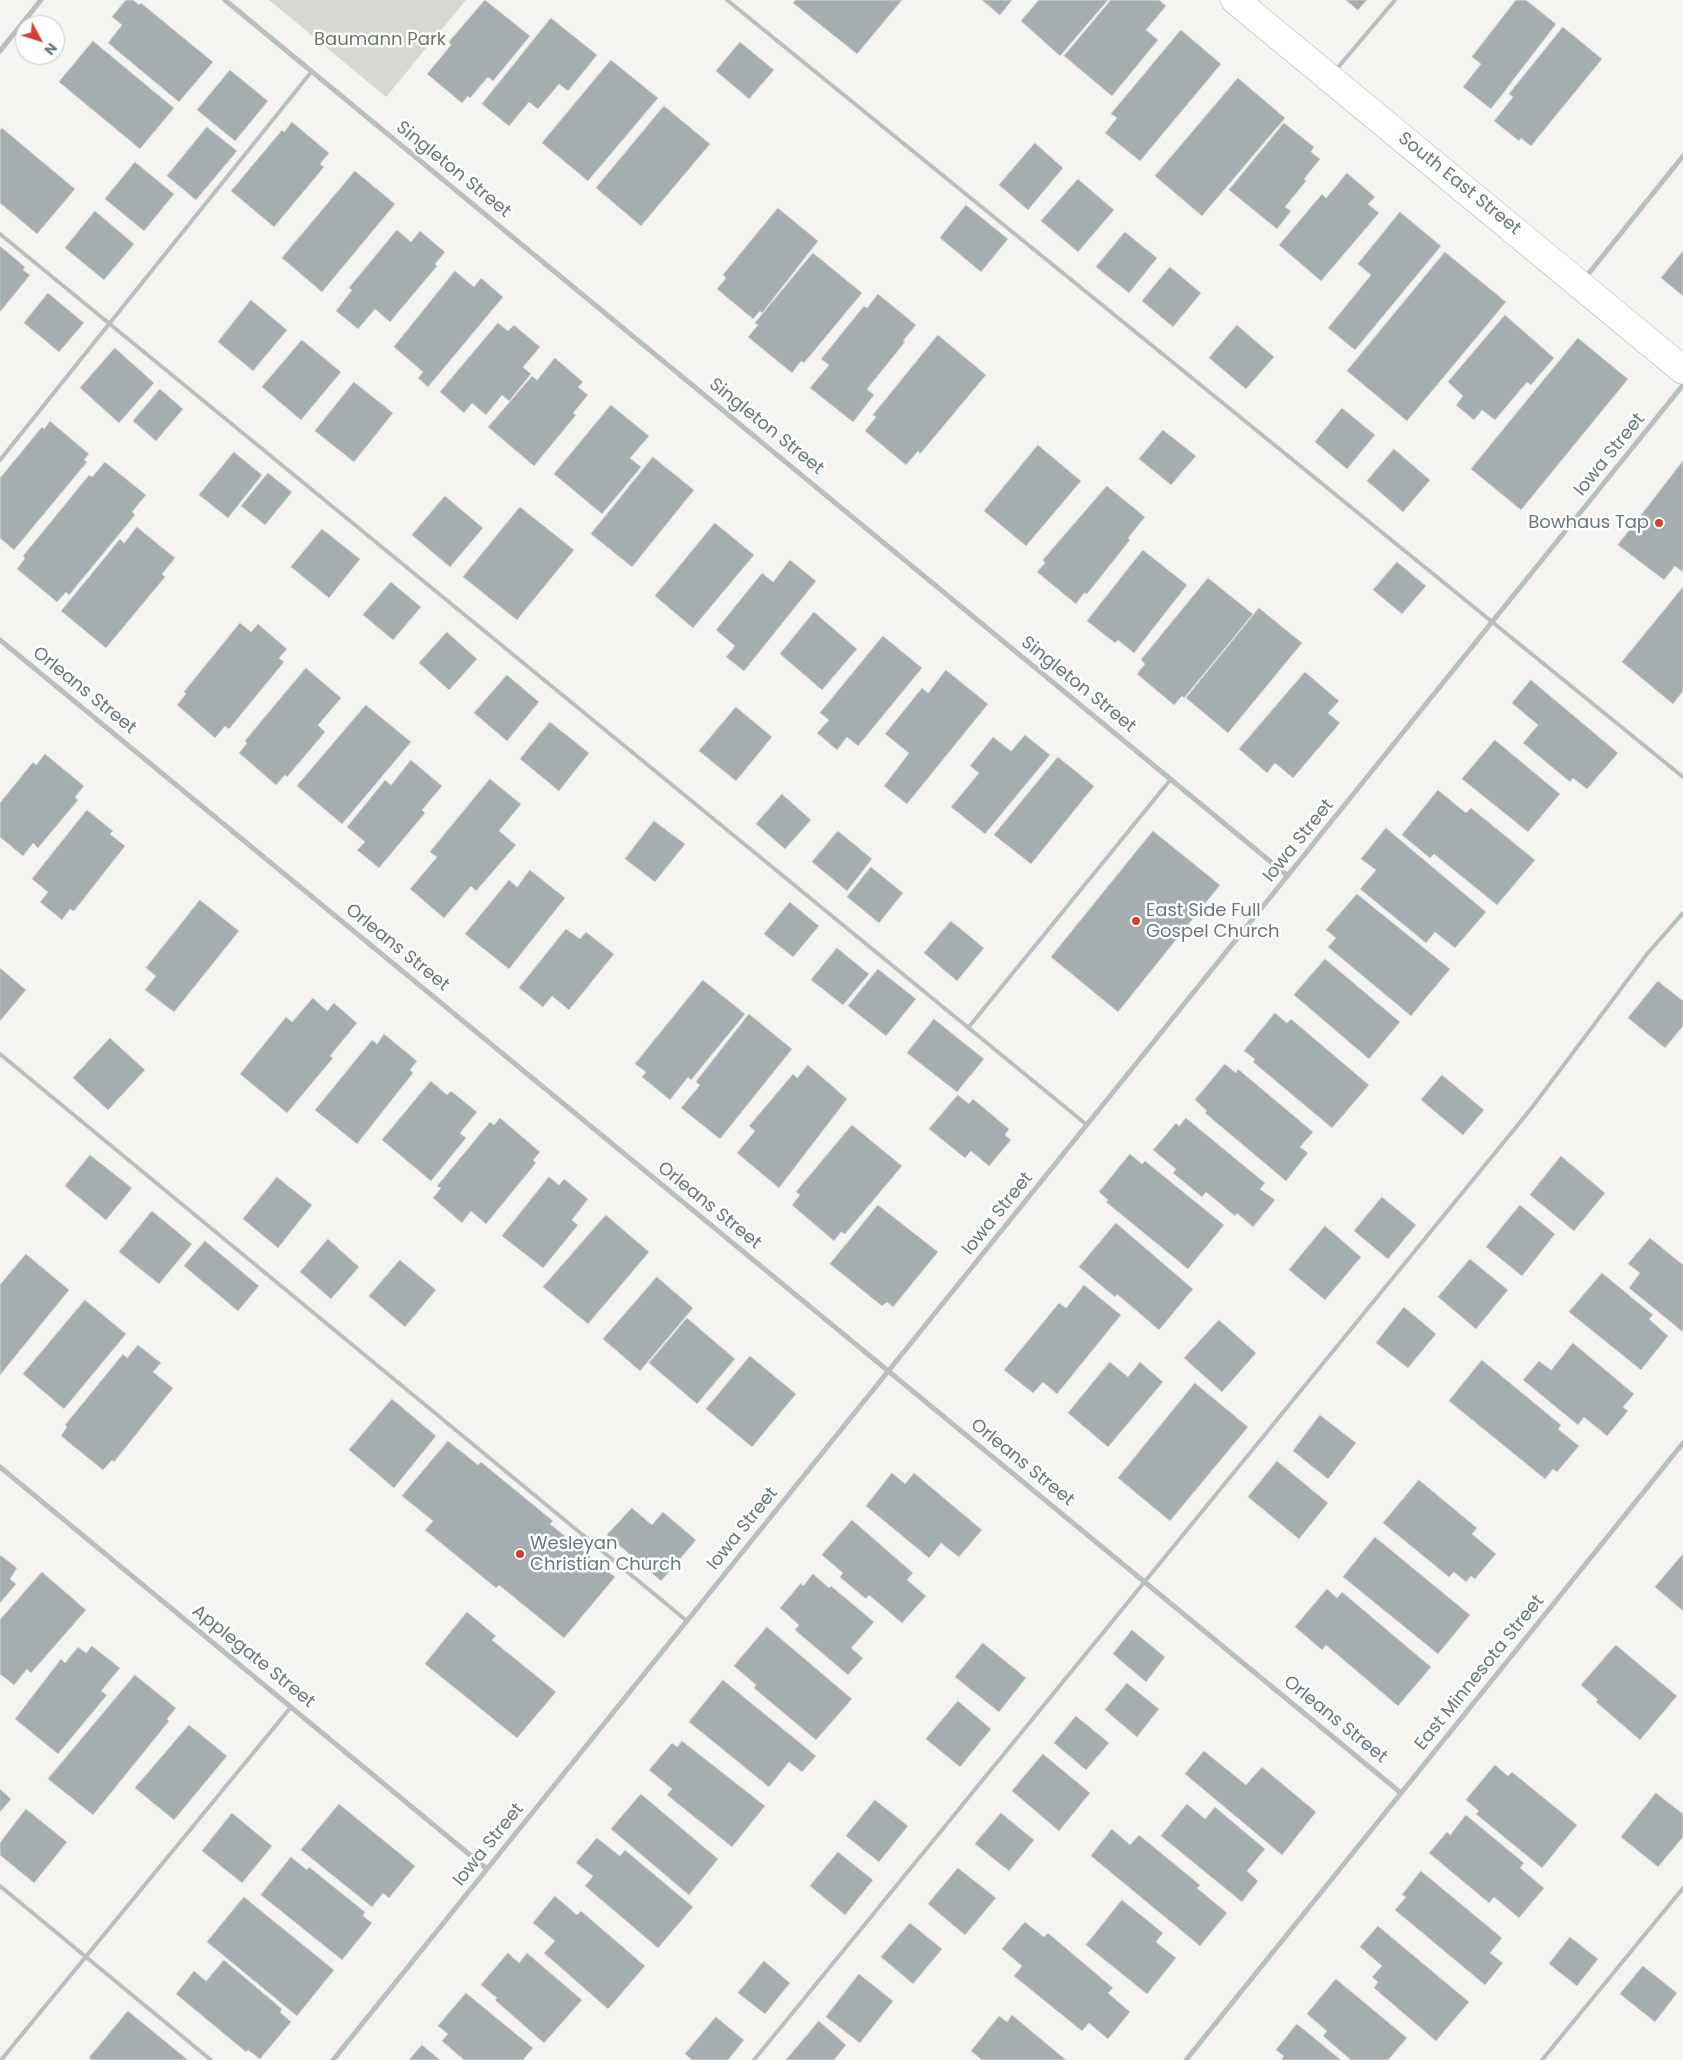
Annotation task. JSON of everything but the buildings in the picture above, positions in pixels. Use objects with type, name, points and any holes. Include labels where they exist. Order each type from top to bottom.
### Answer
[{"type":"main road","name":"South East Street","points":[[1235,0],[1683,370]]},
{"type":"street","points":[[0,51],[42,0]]},
{"type":"street","name":"Singleton Street","points":[[225,0],[1288,876]]},
{"type":"street","points":[[1580,283],[1683,156]]},
{"type":"street","name":"Iowa Street","points":[[333,2060],[1683,385]]},
{"type":"street","name":"Orleans Street","points":[[0,640],[1401,1793]]},
{"type":"street","name":"East Minnesota Street","points":[[1186,2060],[1683,1443]]},
{"type":"street","name":"Applegate Street","points":[[0,1467],[487,1869]]},
{"type":"lane","points":[[727,0],[1683,777]]},
{"type":"lane","points":[[1330,78],[1395,0]]},
{"type":"lane","points":[[0,460],[312,71]]},
{"type":"lane","points":[[0,234],[1087,1125]]},
{"type":"lane","points":[[968,1028],[1171,779]]},
{"type":"lane","points":[[754,2060],[1144,1580],[1530,1110],[1647,954],[1683,913]]},
{"type":"lane","points":[[0,1054],[687,1622]]},
{"type":"lane","points":[[1,2060],[291,1707]]},
{"type":"lane","points":[[0,1886],[210,2060]]},
{"type":"lane","points":[[1542,2060],[1683,1888]]},
{"type":"green space","name":"Baumann Park","points":[[269,0],[466,0],[386,97]]},
{"type":"place","name":"Bowhaus Tap","points":[[1659,523]]},
{"type":"place","name":"East Side Full Gospel Church","points":[[1136,921]]},
{"type":"place","name":"Wesleyan Christian Church","points":[[520,1554]]}]
